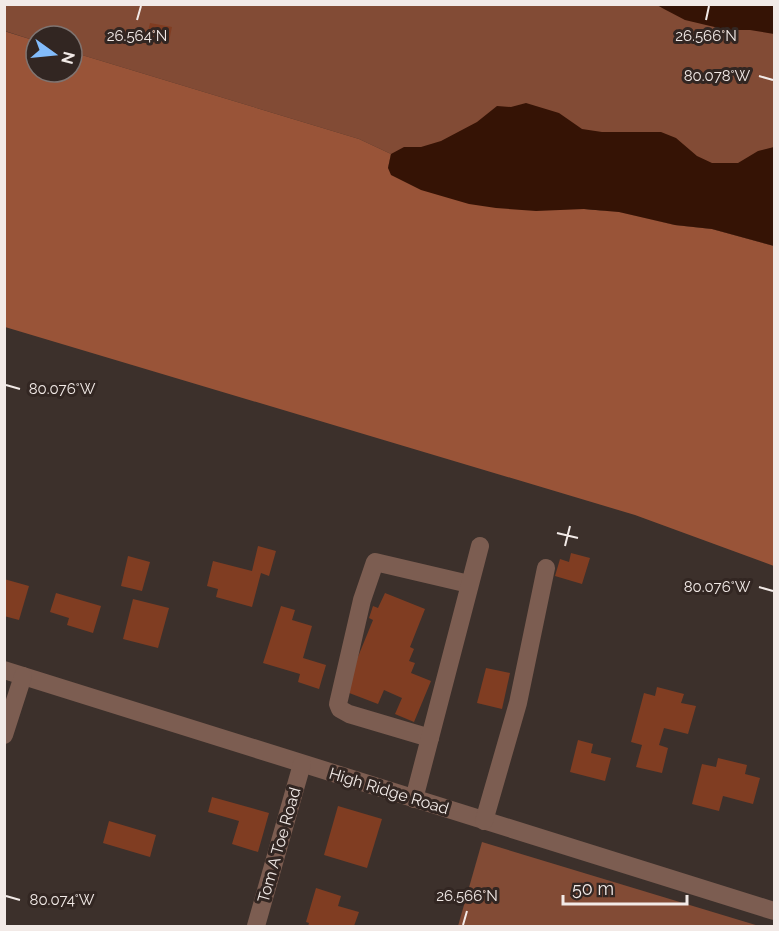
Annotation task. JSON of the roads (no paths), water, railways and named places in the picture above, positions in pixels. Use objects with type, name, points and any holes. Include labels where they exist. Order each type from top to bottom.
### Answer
[{"type":"street","points":[[414,799],[480,546]]},
{"type":"street","points":[[430,738],[349,714],[340,709],[338,704],[362,600],[375,562],[469,584]]},
{"type":"street","points":[[484,821],[518,703],[546,568]]},
{"type":"street","name":"High Ridge Road","points":[[4,670],[774,911]]},
{"type":"street","points":[[4,735],[23,676]]},
{"type":"street","name":"Tom A Toe Road","points":[[256,927],[302,764]]}]
